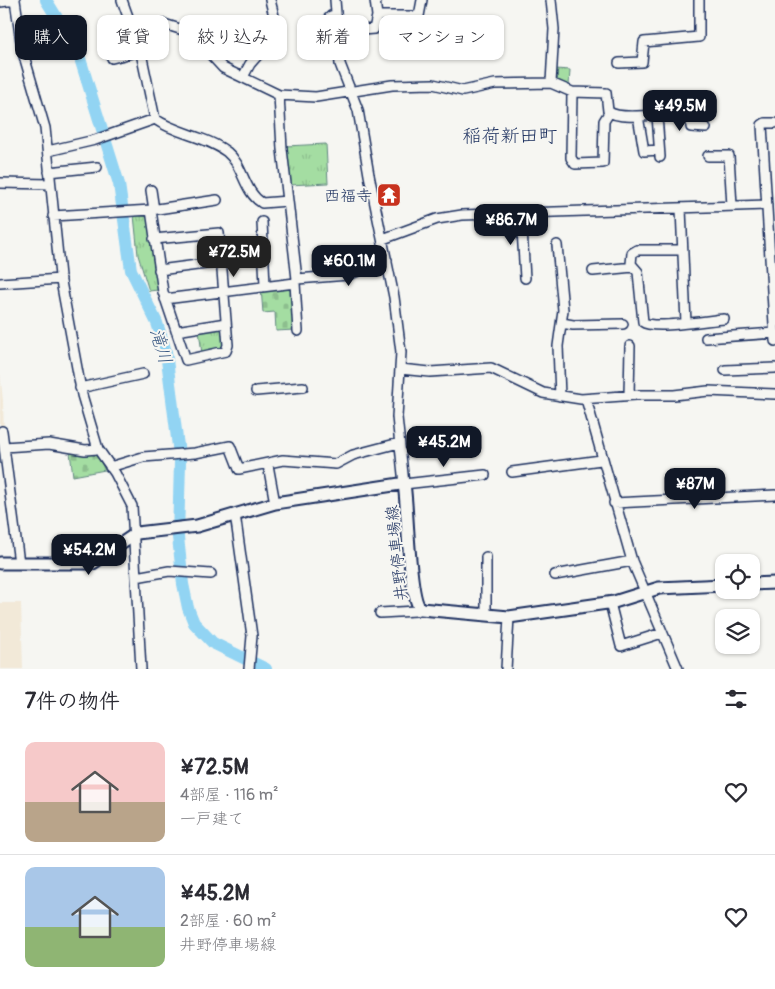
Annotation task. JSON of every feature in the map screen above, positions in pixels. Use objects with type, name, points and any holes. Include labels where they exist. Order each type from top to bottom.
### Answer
[{"type":"main road","name":"井野停車場線","points":[[0,563],[93,563],[134,534],[188,528],[275,503],[404,484],[408,540],[419,608],[509,617],[610,603],[664,587],[715,585]]},
{"type":"main road","points":[[760,584],[775,583]]},
{"type":"street","points":[[0,2],[15,0],[22,49],[43,120],[48,151],[60,279],[80,388],[98,449],[132,503],[141,669]]},
{"type":"street","points":[[122,0],[127,15]]},
{"type":"street","points":[[243,77],[250,64],[278,32],[270,0]]},
{"type":"street","points":[[335,0],[336,15]]},
{"type":"street","points":[[369,29],[374,29],[377,16],[375,0]]},
{"type":"street","points":[[377,16],[419,16],[422,0]]},
{"type":"street","points":[[551,0],[554,29],[552,83]]},
{"type":"street","points":[[619,63],[642,62],[644,42],[698,38],[705,35],[699,0]]},
{"type":"street","points":[[169,26],[183,30],[202,45],[220,65],[278,95],[316,97],[412,84],[438,84],[450,90],[463,91],[494,84],[552,83],[572,92],[606,93],[609,112],[604,121],[603,163],[574,164],[571,158],[572,92]]},
{"type":"street","points":[[142,60],[155,119]]},
{"type":"street","points":[[340,60],[358,110],[369,175],[383,239],[401,352],[397,406],[404,484],[485,475]]},
{"type":"street","points":[[278,95],[296,281],[298,331]]},
{"type":"street","points":[[689,102],[691,127],[706,128]]},
{"type":"street","points":[[609,112],[638,116],[660,115],[660,153],[644,151],[638,116]]},
{"type":"street","points":[[48,151],[95,140],[155,119],[225,151],[242,170],[251,193],[262,202],[288,201]]},
{"type":"street","points":[[775,123],[765,123],[762,126],[770,175],[767,205],[771,223],[775,341]]},
{"type":"street","points":[[708,156],[728,156],[732,206]]},
{"type":"street","points":[[49,172],[97,167]]},
{"type":"street","points":[[0,183],[50,184]]},
{"type":"street","points":[[151,190],[154,239],[159,270],[165,299],[186,360],[226,351],[226,323],[219,233],[154,239]]},
{"type":"street","points":[[53,216],[152,210],[217,200]]},
{"type":"street","points":[[383,239],[438,219],[462,214],[767,205]]},
{"type":"street","points":[[680,209],[686,323]]},
{"type":"street","points":[[521,213],[525,278]]},
{"type":"street","points":[[262,222],[266,285]]},
{"type":"street","points":[[557,245],[562,323],[558,346],[560,396]]},
{"type":"street","points":[[682,250],[635,250],[632,254],[633,267],[638,272],[645,323],[686,323],[724,319]]},
{"type":"street","points":[[165,299],[348,275],[386,260]]},
{"type":"street","points":[[159,270],[221,262]]},
{"type":"street","points":[[593,271],[633,267]]},
{"type":"street","points":[[0,283],[60,279]]},
{"type":"street","points":[[176,331],[226,323]]},
{"type":"street","points":[[562,323],[573,325],[623,324]]},
{"type":"street","points":[[706,338],[774,333]]},
{"type":"street","points":[[629,395],[630,346]]},
{"type":"street","points":[[400,369],[430,372],[491,368],[543,393],[586,399],[629,395],[674,395],[708,391],[775,394]]},
{"type":"street","points":[[725,370],[775,368]]},
{"type":"street","points":[[80,388],[143,374]]},
{"type":"street","points":[[256,391],[303,388]]},
{"type":"street","points":[[586,399],[632,561],[643,592],[678,669]]},
{"type":"street","points":[[19,563],[2,440],[49,444],[85,450],[98,449]]},
{"type":"street","points":[[110,467],[144,457],[188,454],[230,446],[240,469],[268,465],[283,460],[336,464],[353,455],[399,443]]},
{"type":"street","points":[[512,472],[602,460]]},
{"type":"street","points":[[268,465],[275,503]]},
{"type":"street","points":[[614,503],[775,495]]},
{"type":"street","points":[[235,514],[245,576],[252,652],[250,669]]},
{"type":"street","points":[[486,557],[486,616]]},
{"type":"street","points":[[555,576],[632,561]]},
{"type":"street","points":[[136,577],[171,571],[211,574]]},
{"type":"street","points":[[610,603],[621,646],[662,633]]},
{"type":"street","points":[[380,613],[416,611],[419,608]]},
{"type":"street","points":[[506,669],[509,617]]},
{"type":"shaded area","points":[[0,373],[3,401],[4,436],[0,436]]},
{"type":"shaded area","points":[[0,603],[21,603],[23,669],[0,669]]},
{"type":"green space","points":[[556,69],[570,70],[569,86],[558,82]]},
{"type":"green space","points":[[326,144],[328,183],[289,185],[285,146]]},
{"type":"green space","points":[[134,215],[148,217],[158,290],[149,291],[138,255]]},
{"type":"green space","points":[[291,285],[295,330],[276,331],[275,312],[263,313],[261,288]]},
{"type":"green space","points":[[223,327],[226,346],[222,350],[202,354],[199,330]]},
{"type":"green space","points":[[70,452],[96,454],[105,470],[73,476]]},
{"type":"waterway","name":"滝川","points":[[46,0],[78,52],[119,184],[131,270],[157,323],[166,352],[180,462],[178,537],[183,584],[188,608],[194,623],[213,643],[266,669]]},
{"type":"place","name":"西福寺","points":[[389,195]]},
{"type":"district","name":"稲荷新田町","points":[[510,135]]}]
